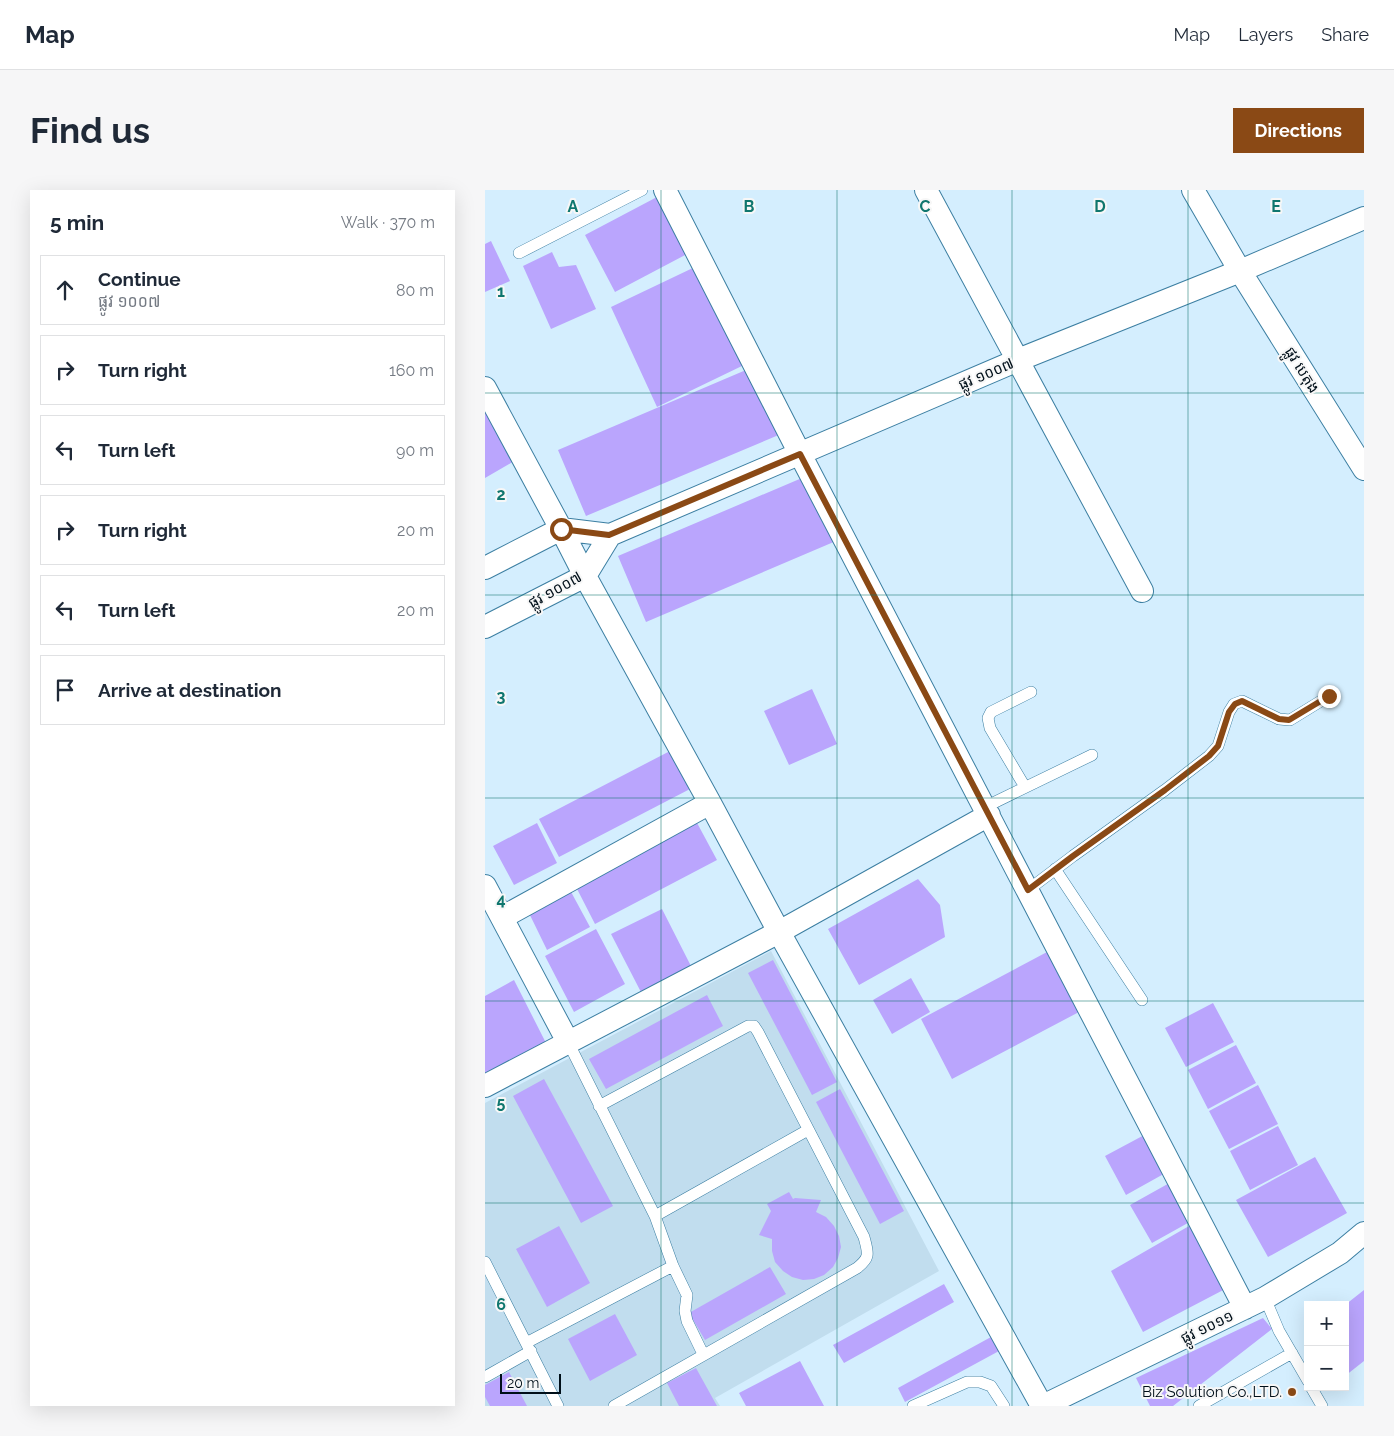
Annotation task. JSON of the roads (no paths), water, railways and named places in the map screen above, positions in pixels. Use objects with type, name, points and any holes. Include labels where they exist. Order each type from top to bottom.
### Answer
[{"type":"street","points":[[665,190],[800,454],[1028,890],[1255,1303]]},
{"type":"street","points":[[927,190],[1142,591]]},
{"type":"street","name":"ផ្លូវ បេតុង","points":[[1193,190],[1240,272],[1364,469]]},
{"type":"street","name":"ផ្លូវ ១០០៧","points":[[485,627],[585,576],[609,535],[1018,360],[1240,272],[1364,218]]},
{"type":"street","points":[[485,388],[779,932],[1043,1406]]},
{"type":"street","points":[[485,568],[561,529],[609,535]]},
{"type":"street","points":[[503,917],[710,803]]},
{"type":"street","points":[[485,1086],[779,932],[987,811]]},
{"type":"street","points":[[485,886],[568,1042]]},
{"type":"street","name":"ផ្លូវ ១០១១","points":[[1043,1406],[1255,1303],[1340,1253],[1364,1233]]},
{"type":"lane","points":[[519,253],[642,190]]},
{"type":"lane","points":[[1025,787],[990,728],[988,718],[991,712],[1031,692]]},
{"type":"lane","points":[[1028,890],[1209,756],[1218,746],[1229,712],[1235,704],[1242,701],[1279,719],[1289,720],[1329,696]]},
{"type":"lane","points":[[987,811],[1025,787],[1092,755]]},
{"type":"lane","points":[[1055,869],[1141,1000]]},
{"type":"lane","points":[[599,1106],[748,1026],[754,1026],[759,1032],[864,1237],[868,1253],[866,1261],[857,1268],[614,1406]]},
{"type":"lane","points":[[568,1042],[655,1216],[673,1266],[687,1295],[685,1311],[687,1322],[703,1354]]},
{"type":"lane","points":[[655,1216],[808,1130]]},
{"type":"lane","points":[[485,1262],[558,1406]]},
{"type":"lane","points":[[485,1378],[529,1347],[673,1266]]},
{"type":"lane","points":[[1255,1303],[1279,1331],[1304,1375]]},
{"type":"lane","points":[[1199,1406],[1292,1353]]},
{"type":"lane","points":[[913,1406],[967,1382],[980,1382],[991,1386],[1004,1406]]},
{"type":"lane","points":[[1313,1391],[1322,1406]]},
{"type":"place","name":"Biz Solution Co.,LTD.","points":[[1292,1392]]}]
